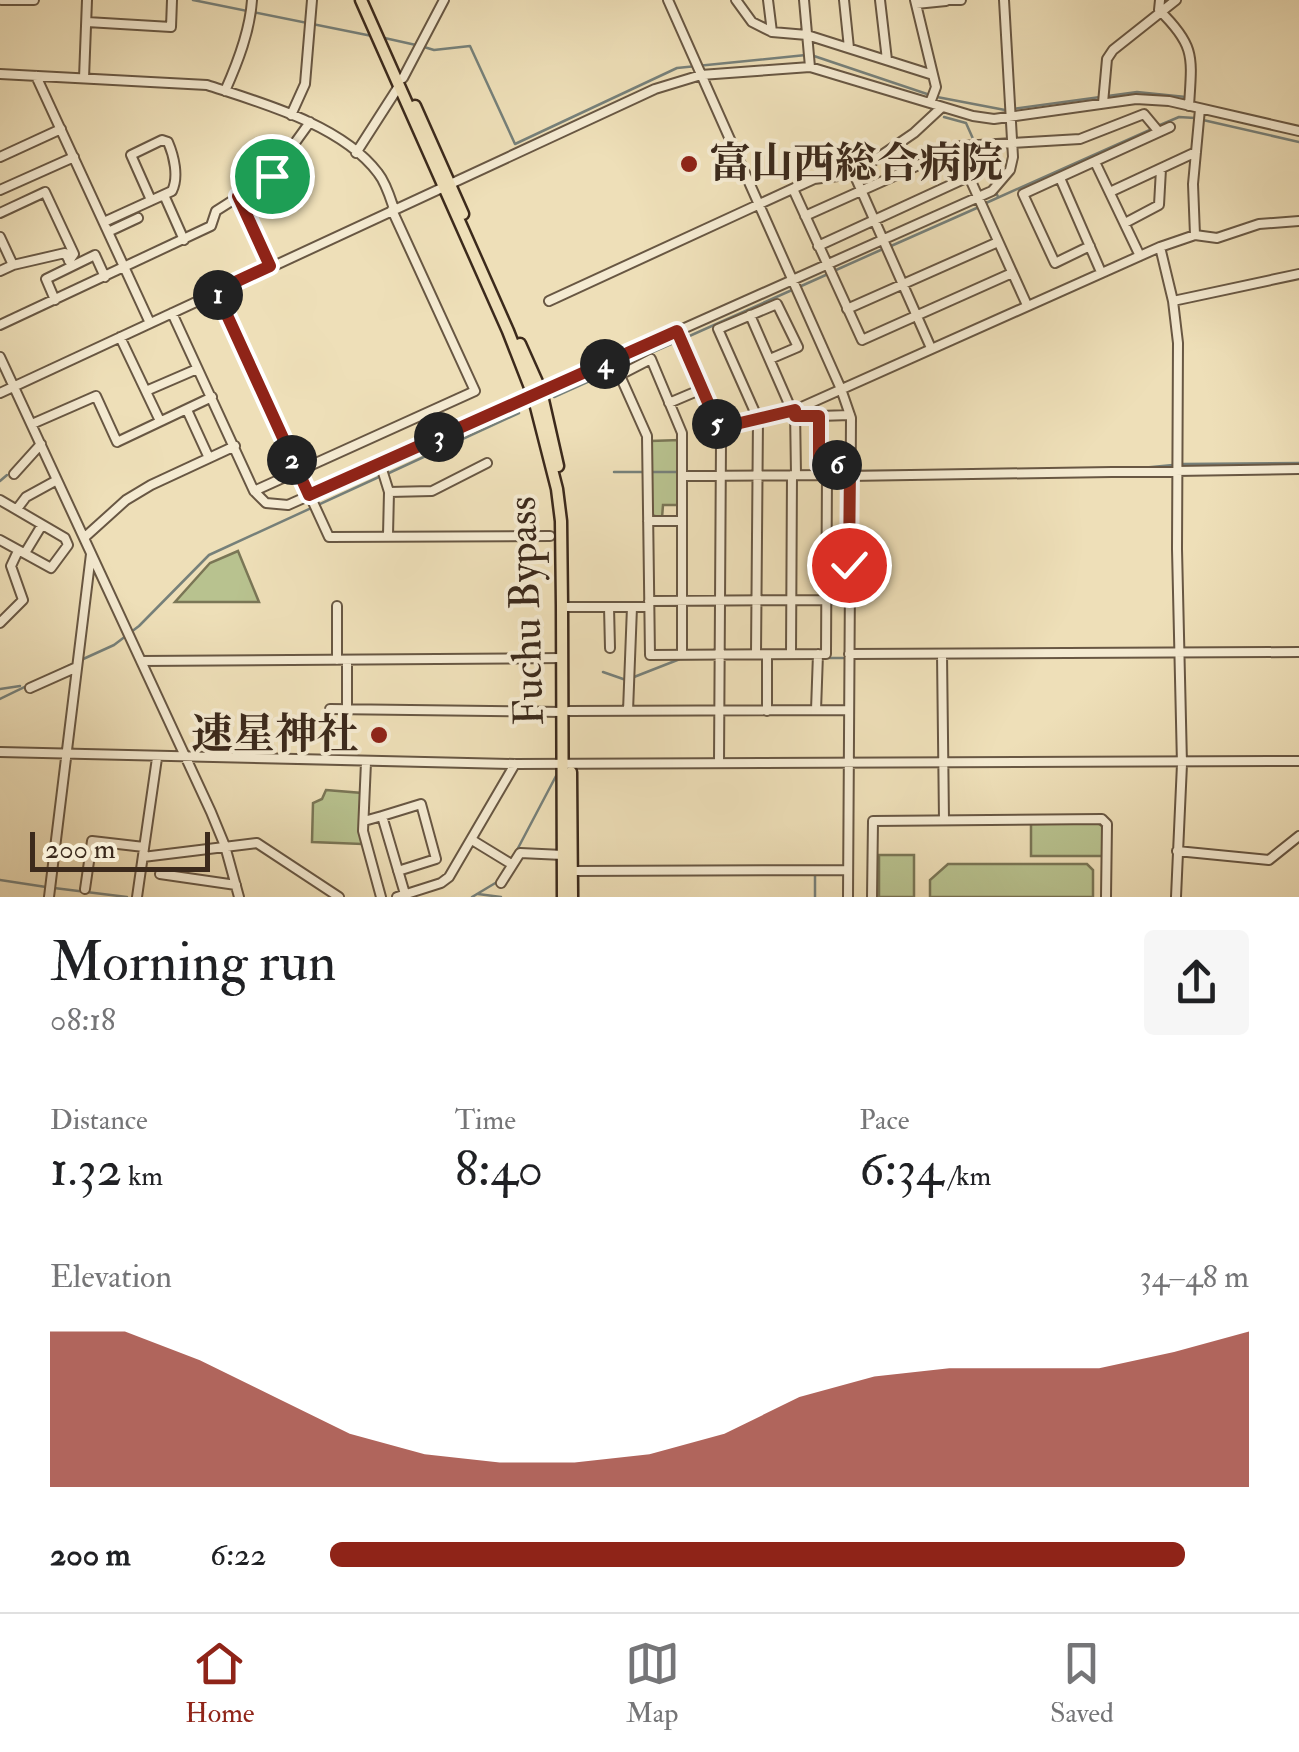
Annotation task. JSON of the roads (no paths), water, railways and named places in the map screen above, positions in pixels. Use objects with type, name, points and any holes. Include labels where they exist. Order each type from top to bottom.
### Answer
[{"type":"highway","name":"Fuchu Bypass","points":[[365,0],[537,393],[565,506],[572,897]]},
{"type":"highway","name":"Fuchu Bypass","points":[[537,393],[561,521],[566,712]]},
{"type":"highway","name":"Fuchu Bypass","points":[[563,897],[567,764]]},
{"type":"street","points":[[2,0],[34,0]]},
{"type":"street","points":[[84,78],[87,0]]},
{"type":"street","points":[[87,22],[171,26],[172,0]]},
{"type":"street","points":[[224,91],[240,54],[252,0]]},
{"type":"street","points":[[291,115],[305,84],[312,0]]},
{"type":"street","points":[[356,153],[401,82],[444,0]]},
{"type":"street","points":[[668,0],[850,415],[848,897]]},
{"type":"street","points":[[736,0],[752,22],[772,32],[807,35],[933,74]]},
{"type":"street","points":[[768,0],[772,32]]},
{"type":"street","points":[[804,0],[810,67]]},
{"type":"street","points":[[844,0],[850,48]]},
{"type":"street","points":[[880,0],[888,60]]},
{"type":"street","points":[[930,103],[936,87],[916,2],[962,0]]},
{"type":"street","points":[[172,312],[254,490],[266,503],[280,506],[992,191],[1010,170],[1014,143],[1004,0]]},
{"type":"street","points":[[1160,0],[1160,10],[1182,32],[1192,58],[1189,106]]},
{"type":"street","points":[[1104,103],[1107,58],[1176,0]]},
{"type":"street","points":[[0,394],[655,89],[701,75],[810,67],[973,116],[1012,118],[1136,99],[1189,106],[1299,131]]},
{"type":"street","points":[[0,74],[208,85],[310,122],[356,153],[380,175],[474,390],[254,490]]},
{"type":"street","points":[[36,76],[150,322]]},
{"type":"street","points":[[549,301],[814,179],[854,174],[914,133],[942,107]]},
{"type":"street","points":[[1195,235],[1193,184],[1200,109]]},
{"type":"street","points":[[805,216],[956,148],[1080,139],[1144,114],[1159,132]]},
{"type":"street","points":[[0,324],[212,226],[216,211],[272,176],[310,122]]},
{"type":"street","points":[[1090,246],[1055,262],[1023,194],[1170,127]]},
{"type":"street","points":[[0,157],[61,129]]},
{"type":"street","points":[[104,222],[164,195],[176,185],[173,155],[168,142],[162,140],[130,155],[151,200]]},
{"type":"street","points":[[956,148],[1027,305]]},
{"type":"street","points":[[1110,192],[1197,152]]},
{"type":"street","points":[[0,190],[74,157]]},
{"type":"street","points":[[1095,162],[1140,256]]},
{"type":"street","points":[[1125,224],[1159,204],[1161,168]]},
{"type":"street","points":[[854,174],[930,348]]},
{"type":"street","points":[[818,246],[968,177]]},
{"type":"street","points":[[1060,178],[1102,272]]},
{"type":"street","points":[[793,189],[862,340],[1012,273]]},
{"type":"street","points":[[0,213],[44,192],[74,254],[71,264]]},
{"type":"street","points":[[164,195],[184,240]]},
{"type":"street","points":[[238,196],[270,266]]},
{"type":"street","points":[[108,232],[138,218]]},
{"type":"street","points":[[719,428],[794,412],[1160,247],[1195,235],[1217,238],[1259,224],[1299,221]]},
{"type":"street","points":[[0,236],[14,265]]},
{"type":"street","points":[[847,309],[998,242]]},
{"type":"street","points":[[1160,247],[1174,301],[1178,343],[1182,764],[1176,897]]},
{"type":"street","points":[[0,271],[66,253],[71,264]]},
{"type":"street","points":[[55,300],[46,280],[71,264],[95,255],[105,277]]},
{"type":"street","points":[[1174,301],[1299,274]]},
{"type":"street","points":[[216,291],[329,536],[550,536]]},
{"type":"street","points":[[756,654],[758,420],[718,329],[777,304],[798,347],[770,359]]},
{"type":"street","points":[[750,315],[794,412],[791,654]]},
{"type":"street","points":[[677,331],[719,428],[719,764]]},
{"type":"street","points":[[120,337],[160,421]]},
{"type":"street","points":[[0,357],[225,846],[239,897]]},
{"type":"street","points":[[620,375],[651,359],[682,433],[682,655]]},
{"type":"street","points":[[613,360],[647,436],[650,655],[826,654],[827,475],[683,476]]},
{"type":"street","points":[[146,391],[197,369]]},
{"type":"street","points":[[669,403],[702,389]]},
{"type":"street","points":[[32,424],[96,396],[117,442],[212,397]]},
{"type":"street","points":[[187,410],[210,458]]},
{"type":"street","points":[[794,412],[850,415]]},
{"type":"street","points":[[819,416],[819,465],[850,465]]},
{"type":"street","points":[[14,474],[41,444]]},
{"type":"street","points":[[85,537],[126,500],[235,446]]},
{"type":"street","points":[[380,463],[389,492],[388,535]]},
{"type":"street","points":[[389,492],[432,491],[487,463]]},
{"type":"street","points":[[849,476],[1299,469]]},
{"type":"street","points":[[16,509],[26,496],[57,480]]},
{"type":"street","points":[[0,500],[65,538],[68,545],[51,568],[0,540]]},
{"type":"street","points":[[648,522],[682,521]]},
{"type":"street","points":[[0,623],[23,600],[12,566],[42,525]]},
{"type":"street","points":[[49,897],[91,552]]},
{"type":"street","points":[[567,607],[826,600]]},
{"type":"street","points":[[337,606],[347,709]]},
{"type":"street","points":[[609,607],[610,648]]},
{"type":"street","points":[[628,711],[632,607]]},
{"type":"street","points":[[849,654],[1299,652]]},
{"type":"street","points":[[767,654],[767,711]]},
{"type":"street","points":[[816,710],[818,654]]},
{"type":"street","points":[[942,654],[944,820]]},
{"type":"street","points":[[141,661],[563,658]]},
{"type":"street","points":[[30,688],[77,662]]},
{"type":"street","points":[[330,709],[848,710]]},
{"type":"street","points":[[0,752],[516,764],[1299,761]]},
{"type":"street","points":[[137,897],[157,758]]},
{"type":"street","points":[[366,762],[363,831],[381,897]]},
{"type":"street","points":[[382,816],[401,896],[442,883],[516,764]]},
{"type":"street","points":[[364,820],[420,804],[436,860],[398,871]]},
{"type":"street","points":[[872,897],[873,821],[1102,819],[1107,824],[1106,897]]},
{"type":"street","points":[[1177,852],[1269,860],[1299,836]]},
{"type":"street","points":[[472,840],[508,862]]},
{"type":"street","points":[[85,888],[92,841],[144,852],[257,843],[339,897]]},
{"type":"street","points":[[501,883],[520,852],[564,854]]},
{"type":"street","points":[[572,871],[848,870]]},
{"type":"street","points":[[160,874],[236,884]]},
{"type":"waterway","points":[[193,0],[372,36]]},
{"type":"waterway","points":[[380,37],[416,45]]},
{"type":"waterway","points":[[424,47],[434,50],[470,46],[515,144],[677,68],[806,55]]},
{"type":"waterway","points":[[814,56],[930,95]]},
{"type":"waterway","points":[[937,97],[1005,110],[1137,92],[1186,97]]},
{"type":"waterway","points":[[944,117],[966,123],[974,141]]},
{"type":"waterway","points":[[1160,125],[1179,117],[1195,118]]},
{"type":"waterway","points":[[1203,120],[1299,142]]},
{"type":"waterway","points":[[986,203],[1152,129]]},
{"type":"waterway","points":[[978,149],[998,197]]},
{"type":"waterway","points":[[891,246],[979,207]]},
{"type":"waterway","points":[[836,270],[883,249]]},
{"type":"waterway","points":[[799,287],[828,274]]},
{"type":"waterway","points":[[685,338],[792,290]]},
{"type":"waterway","points":[[621,366],[678,341]]},
{"type":"waterway","points":[[554,397],[614,370]]},
{"type":"waterway","points":[[389,473],[519,413]]},
{"type":"waterway","points":[[1181,464],[1299,463]]},
{"type":"waterway","points":[[1141,468],[1173,465]]},
{"type":"waterway","points":[[801,471],[848,471]]},
{"type":"waterway","points":[[856,471],[958,471]]},
{"type":"waterway","points":[[614,472],[643,472]]},
{"type":"waterway","points":[[651,472],[678,472]]},
{"type":"waterway","points":[[0,481],[7,475]]},
{"type":"waterway","points":[[81,660],[114,645],[139,626],[209,555],[381,476]]},
{"type":"waterway","points":[[830,604],[843,604]]},
{"type":"waterway","points":[[634,677],[680,659],[763,658]]},
{"type":"waterway","points":[[771,658],[858,658]]},
{"type":"waterway","points":[[0,699],[74,663]]},
{"type":"waterway","points":[[603,672],[626,680]]},
{"type":"waterway","points":[[0,689],[20,686]]},
{"type":"waterway","points":[[517,850],[556,776]]},
{"type":"waterway","points":[[815,874],[815,897]]},
{"type":"waterway","points":[[578,876],[578,897]]},
{"type":"waterway","points":[[0,880],[46,887]]},
{"type":"waterway","points":[[472,897],[497,882]]},
{"type":"waterway","points":[[54,888],[127,897]]},
{"type":"waterway","points":[[478,894],[501,897]]},
{"type":"place","name":"富山西総合病院","points":[[689,164]]},
{"type":"place","name":"速星神社","points":[[379,735]]}]
